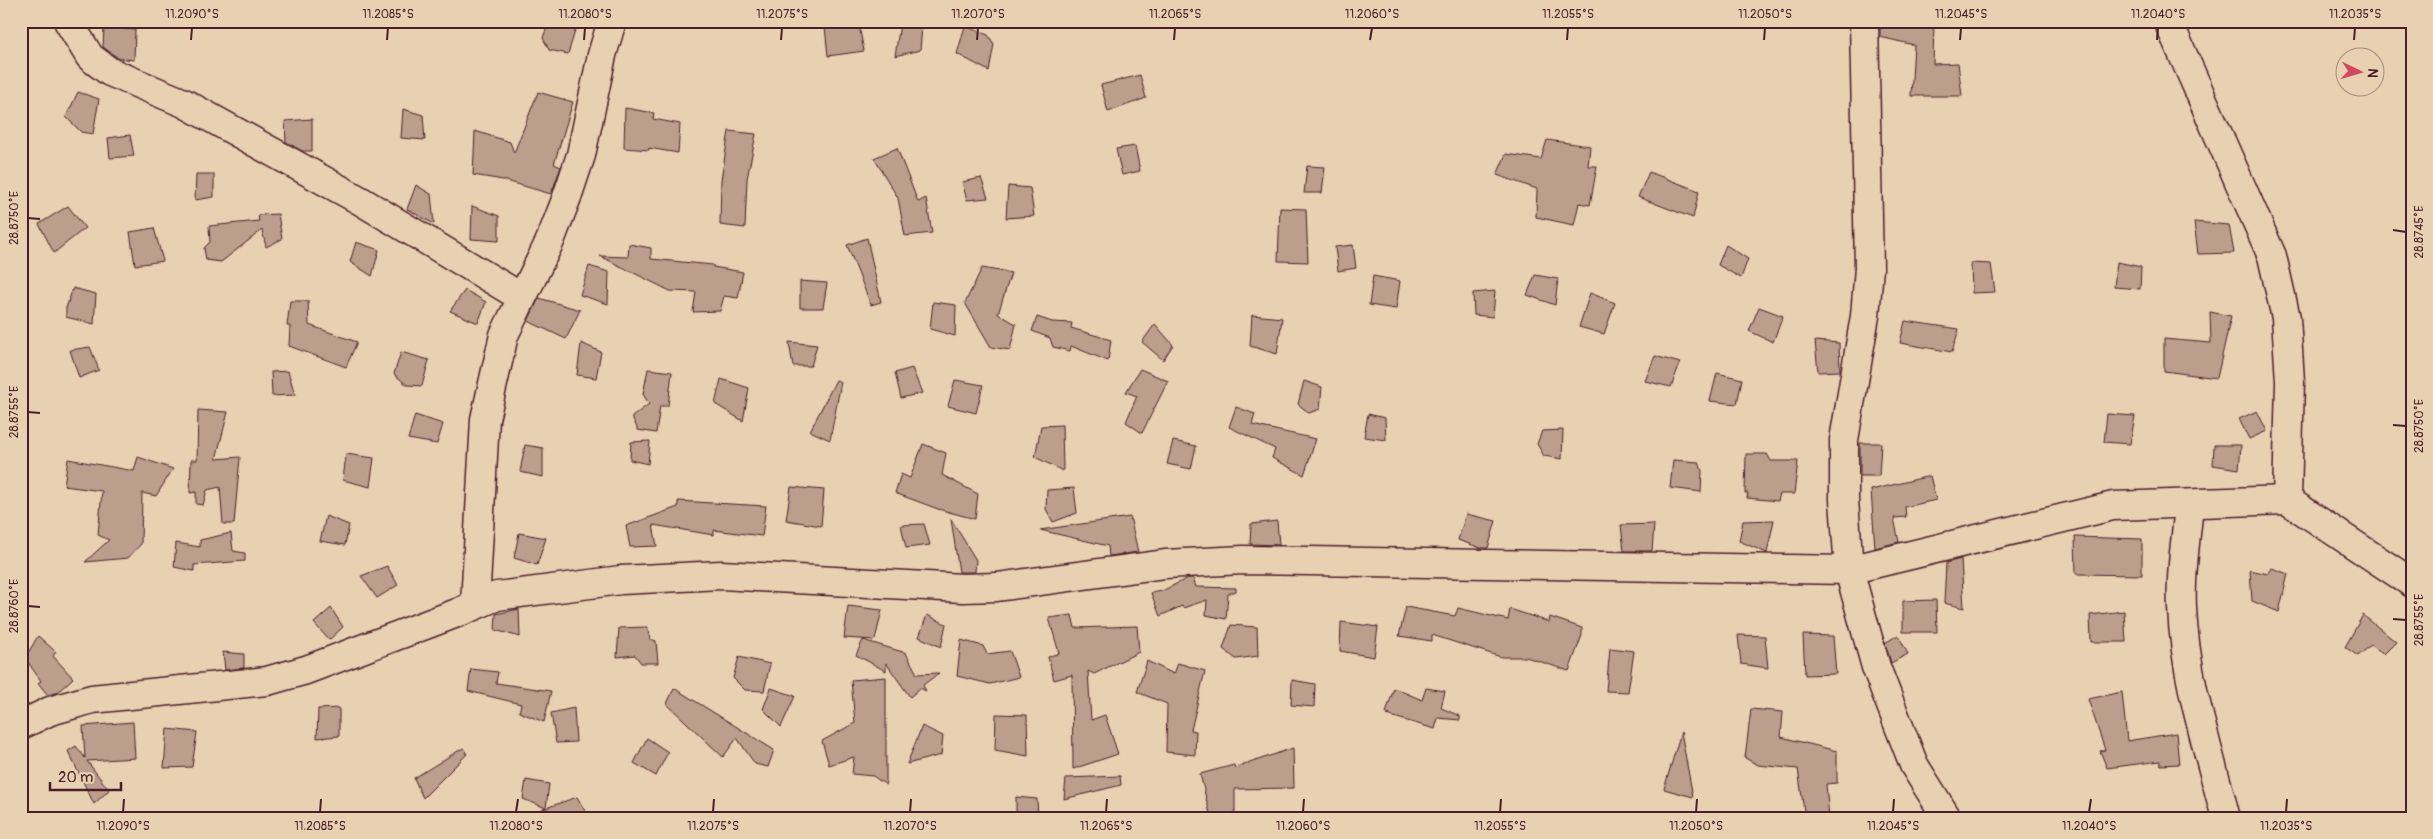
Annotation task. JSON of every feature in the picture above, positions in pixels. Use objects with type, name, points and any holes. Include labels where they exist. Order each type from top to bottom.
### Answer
[{"type":"street","points":[[68,21],[90,57],[110,72],[193,108],[361,201],[521,297]]},
{"type":"street","points":[[475,605],[485,419],[504,335],[550,241],[568,197],[612,21]]},
{"type":"street","points":[[1864,21],[1869,268],[1865,316],[1844,440],[1844,500],[1849,570],[1876,667],[1914,765],[1947,818]]},
{"type":"street","points":[[2168,21],[2272,256],[2287,327],[2290,381],[2287,500]]},
{"type":"street","points":[[21,725],[50,711],[92,699],[267,681],[306,670],[497,596],[620,580],[721,575],[971,588],[997,587],[1165,564],[1243,560],[1849,570],[2113,506],[2189,505],[2287,500],[2412,583]]},
{"type":"street","points":[[2189,505],[2182,605],[2184,641],[2192,688],[2226,818]]},
{"type":"building","points":[[549,21],[578,21],[568,54],[549,50],[543,38]]},
{"type":"building","points":[[843,21],[858,21],[864,51],[828,56],[825,27]]},
{"type":"building","points":[[1880,21],[1934,21],[1933,64],[1958,63],[1962,96],[1911,96],[1914,45],[1880,37]]},
{"type":"building","points":[[900,24],[922,27],[920,50],[895,56]]},
{"type":"building","points":[[965,26],[988,35],[994,44],[989,71],[957,54]]},
{"type":"building","points":[[104,27],[135,30],[134,60],[118,58],[103,47]]},
{"type":"building","points":[[1140,75],[1146,98],[1108,112],[1101,85]]},
{"type":"building","points":[[78,92],[99,99],[93,134],[81,132],[66,117]]},
{"type":"building","points":[[538,92],[573,102],[554,164],[561,167],[551,194],[503,180],[473,175],[475,131],[510,142],[514,153]]},
{"type":"building","points":[[625,108],[654,113],[653,119],[680,124],[678,153],[649,148],[649,150],[624,148]]},
{"type":"building","points":[[403,109],[423,115],[425,140],[401,138]]},
{"type":"building","points":[[312,119],[312,151],[302,151],[286,142],[285,121]]},
{"type":"building","points":[[729,131],[756,134],[747,179],[745,228],[720,225],[721,180]]},
{"type":"building","points":[[130,135],[134,156],[110,158],[108,138]]},
{"type":"building","points":[[1547,140],[1590,146],[1588,166],[1597,166],[1590,205],[1579,203],[1574,225],[1536,217],[1537,189],[1497,175],[1506,154],[1541,159]]},
{"type":"building","points":[[1135,146],[1140,171],[1122,175],[1116,149]]},
{"type":"building","points":[[897,148],[918,202],[926,198],[932,233],[905,236],[898,198],[874,158]]},
{"type":"building","points":[[1307,166],[1325,167],[1322,193],[1304,193]]},
{"type":"building","points":[[1649,172],[1699,191],[1693,218],[1638,197]]},
{"type":"building","points":[[196,174],[214,174],[214,197],[195,200]]},
{"type":"building","points":[[981,178],[988,198],[967,200],[962,182]]},
{"type":"building","points":[[416,185],[431,194],[434,224],[407,209]]},
{"type":"building","points":[[1008,186],[1030,188],[1034,216],[1006,218]]},
{"type":"building","points":[[68,206],[85,228],[54,253],[39,224]]},
{"type":"building","points":[[472,206],[499,216],[499,241],[471,239]]},
{"type":"building","points":[[1280,208],[1306,209],[1308,262],[1278,261]]},
{"type":"building","points":[[278,214],[282,239],[266,247],[262,230],[221,262],[206,260],[204,248],[210,242],[209,226],[259,221],[258,215]]},
{"type":"building","points":[[2194,222],[2229,225],[2234,253],[2198,254]]},
{"type":"building","points":[[154,228],[163,261],[135,265],[130,232]]},
{"type":"building","points":[[867,238],[881,302],[871,305],[847,245]]},
{"type":"building","points":[[356,242],[379,250],[372,276],[350,262]]},
{"type":"building","points":[[629,244],[651,248],[651,259],[713,265],[713,267],[743,272],[738,298],[724,296],[720,311],[693,312],[696,292],[670,291],[600,256],[628,257]]},
{"type":"building","points":[[1353,245],[1356,268],[1338,271],[1335,247]]},
{"type":"building","points":[[1726,245],[1748,259],[1741,278],[1718,265]]},
{"type":"building","points":[[2117,262],[2141,267],[2140,289],[2114,287]]},
{"type":"building","points":[[1971,263],[1991,264],[1995,292],[1972,293]]},
{"type":"building","points":[[589,266],[609,272],[608,304],[580,295]]},
{"type":"building","points":[[982,268],[1011,273],[998,314],[1016,324],[1010,350],[991,347],[965,303]]},
{"type":"building","points":[[1535,275],[1558,279],[1555,305],[1527,295]]},
{"type":"building","points":[[1373,276],[1400,281],[1396,309],[1369,305]]},
{"type":"building","points":[[800,281],[827,283],[823,308],[800,308]]},
{"type":"building","points":[[73,288],[96,294],[94,324],[66,317],[66,308]]},
{"type":"building","points":[[465,290],[486,302],[478,323],[450,311]]},
{"type":"building","points":[[1495,291],[1493,317],[1474,315],[1473,293]]},
{"type":"building","points":[[1590,293],[1615,303],[1604,334],[1579,327]]},
{"type":"building","points":[[539,298],[580,310],[566,339],[528,321]]},
{"type":"building","points":[[290,301],[308,301],[309,325],[357,342],[346,367],[289,346],[290,326],[287,326]]},
{"type":"building","points":[[933,302],[956,305],[955,336],[930,329]]},
{"type":"building","points":[[1759,307],[1783,316],[1773,342],[1749,331]]},
{"type":"building","points":[[2210,312],[2231,316],[2217,378],[2164,371],[2164,339],[2211,343]]},
{"type":"building","points":[[1252,315],[1282,318],[1277,354],[1250,346]]},
{"type":"building","points":[[1037,317],[1052,322],[1072,323],[1071,328],[1111,340],[1108,361],[1071,346],[1070,351],[1053,347],[1050,338],[1032,331]]},
{"type":"building","points":[[1905,321],[1959,329],[1952,352],[1900,343]]},
{"type":"building","points":[[1155,324],[1173,345],[1163,360],[1142,342]]},
{"type":"building","points":[[1815,341],[1839,343],[1840,371],[1818,372]]},
{"type":"building","points":[[789,342],[817,345],[811,366],[793,366]]},
{"type":"building","points":[[581,343],[601,352],[596,378],[577,375]]},
{"type":"building","points":[[90,347],[99,370],[79,378],[70,350]]},
{"type":"building","points":[[401,352],[429,360],[422,386],[407,385],[394,374]]},
{"type":"building","points":[[1655,356],[1680,363],[1671,387],[1645,381]]},
{"type":"building","points":[[912,368],[922,393],[901,398],[895,373]]},
{"type":"building","points":[[648,369],[672,372],[668,406],[660,406],[656,433],[638,430],[632,417],[649,404],[643,394]]},
{"type":"building","points":[[1140,369],[1168,381],[1142,433],[1126,422],[1137,396],[1126,392]]},
{"type":"building","points":[[288,371],[295,395],[272,396],[271,372]]},
{"type":"building","points":[[1717,373],[1742,379],[1737,404],[1710,401]]},
{"type":"building","points":[[721,379],[749,388],[743,421],[715,404]]},
{"type":"building","points":[[836,380],[841,382],[830,440],[810,431]]},
{"type":"building","points":[[955,380],[983,385],[976,413],[948,406]]},
{"type":"building","points":[[1304,381],[1322,387],[1320,409],[1309,413],[1298,404]]},
{"type":"building","points":[[1236,407],[1255,414],[1252,425],[1316,439],[1304,475],[1272,458],[1275,449],[1229,427]]},
{"type":"building","points":[[198,410],[228,412],[216,459],[240,457],[234,524],[223,524],[220,487],[207,490],[203,505],[196,504],[196,492],[190,493],[191,460],[197,460]]},
{"type":"building","points":[[2257,411],[2267,431],[2249,439],[2239,419]]},
{"type":"building","points":[[1368,414],[1385,418],[1386,440],[1364,437]]},
{"type":"building","points":[[2107,414],[2135,416],[2130,444],[2104,442]]},
{"type":"building","points":[[415,415],[443,424],[437,444],[408,439]]},
{"type":"building","points":[[1062,425],[1063,471],[1035,457],[1041,426]]},
{"type":"building","points":[[1563,430],[1562,459],[1544,456],[1537,444],[1542,431]]},
{"type":"building","points":[[650,441],[648,464],[630,460],[631,442]]},
{"type":"building","points":[[1173,441],[1196,446],[1191,469],[1167,464]]},
{"type":"building","points":[[1860,443],[1881,443],[1879,476],[1860,476]]},
{"type":"building","points":[[923,444],[946,453],[942,475],[978,494],[975,519],[938,509],[895,493],[901,474],[910,478]]},
{"type":"building","points":[[525,445],[543,448],[543,477],[520,472]]},
{"type":"building","points":[[2214,445],[2241,445],[2239,469],[2213,465]]},
{"type":"building","points":[[346,454],[374,458],[370,487],[343,480]]},
{"type":"building","points":[[1746,454],[1767,454],[1771,461],[1798,461],[1794,494],[1780,494],[1778,501],[1747,498],[1748,493],[1745,493]]},
{"type":"building","points":[[138,457],[173,469],[156,496],[142,493],[141,544],[128,558],[85,562],[109,540],[98,535],[102,491],[64,486],[68,459],[134,471]]},
{"type":"building","points":[[1673,460],[1699,462],[1702,471],[1701,492],[1670,488]]},
{"type":"building","points":[[1930,476],[1936,500],[1905,507],[1906,517],[1894,518],[1899,542],[1875,548],[1871,490]]},
{"type":"building","points":[[791,487],[824,490],[821,526],[786,520]]},
{"type":"building","points":[[1074,488],[1077,513],[1053,522],[1046,509],[1047,490]]},
{"type":"building","points":[[678,501],[766,506],[762,536],[714,530],[714,535],[653,525],[657,546],[630,547],[626,526],[678,507]]},
{"type":"building","points":[[1466,514],[1496,521],[1488,548],[1481,548],[1458,540]]},
{"type":"building","points":[[326,516],[349,525],[345,545],[320,541]]},
{"type":"building","points":[[1130,517],[1138,552],[1109,556],[1108,546],[1040,530]]},
{"type":"building","points":[[951,519],[976,560],[975,572],[959,572]]},
{"type":"building","points":[[1774,520],[1767,553],[1739,541],[1743,521]]},
{"type":"building","points":[[1277,521],[1279,545],[1250,544],[1251,524]]},
{"type":"building","points":[[924,524],[930,545],[906,548],[901,525]]},
{"type":"building","points":[[1654,524],[1652,551],[1624,551],[1621,525]]},
{"type":"building","points":[[231,533],[233,551],[245,553],[245,561],[194,565],[194,571],[174,567],[176,543],[200,547],[200,540]]},
{"type":"building","points":[[519,533],[546,538],[537,565],[514,558]]},
{"type":"building","points":[[2075,537],[2142,539],[2142,575],[2076,574]]},
{"type":"building","points":[[1961,559],[1964,608],[1944,603],[1946,563]]},
{"type":"building","points":[[387,566],[398,585],[377,598],[361,576]]},
{"type":"building","points":[[2272,568],[2288,574],[2279,612],[2252,601],[2250,570],[2268,574]]},
{"type":"building","points":[[1188,578],[1193,578],[1196,587],[1236,588],[1236,591],[1228,594],[1226,619],[1206,615],[1207,600],[1183,608],[1182,606],[1160,616],[1151,593],[1162,591]]},
{"type":"building","points":[[1936,600],[1937,632],[1903,632],[1903,601]]},
{"type":"building","points":[[848,606],[882,610],[875,640],[844,638]]},
{"type":"building","points":[[1406,607],[1455,616],[1458,608],[1508,620],[1510,609],[1549,622],[1550,617],[1582,628],[1582,635],[1569,671],[1526,657],[1501,657],[1432,635],[1432,641],[1399,636]]},
{"type":"building","points":[[331,608],[343,627],[329,640],[314,623]]},
{"type":"building","points":[[519,609],[520,637],[495,630],[496,614]]},
{"type":"building","points":[[2124,611],[2126,642],[2091,642],[2090,615]]},
{"type":"building","points":[[927,615],[946,624],[941,647],[919,637]]},
{"type":"building","points":[[1072,615],[1075,628],[1137,626],[1139,652],[1094,674],[1088,671],[1091,720],[1105,715],[1118,754],[1073,769],[1072,675],[1054,680],[1048,657],[1059,653],[1049,618]]},
{"type":"building","points":[[2363,615],[2396,642],[2384,654],[2371,645],[2358,656],[2345,647]]},
{"type":"building","points":[[1341,622],[1378,627],[1374,657],[1340,651]]},
{"type":"building","points":[[1231,625],[1257,627],[1258,656],[1236,659],[1223,649]]},
{"type":"building","points":[[647,627],[650,639],[656,641],[658,663],[641,663],[635,655],[617,657],[619,628]]},
{"type":"building","points":[[1738,635],[1765,636],[1768,668],[1741,664]]},
{"type":"building","points":[[1803,635],[1833,636],[1836,674],[1805,675]]},
{"type":"building","points":[[1898,635],[1908,654],[1891,663],[1885,643]]},
{"type":"building","points":[[38,636],[56,652],[53,656],[73,678],[58,692],[48,695],[38,683],[41,681],[25,658]]},
{"type":"building","points":[[863,640],[906,653],[917,674],[939,673],[923,685],[926,691],[920,688],[910,697],[886,663],[886,671],[856,655]]},
{"type":"building","points":[[961,640],[983,646],[987,654],[1010,651],[1019,677],[990,684],[957,676]]},
{"type":"building","points":[[1610,648],[1634,651],[1628,692],[1606,691]]},
{"type":"building","points":[[223,652],[244,654],[244,668],[225,670]]},
{"type":"building","points":[[739,657],[770,664],[764,691],[745,690],[733,678]]},
{"type":"building","points":[[1147,661],[1174,674],[1178,663],[1205,671],[1191,730],[1196,731],[1195,755],[1166,752],[1167,704],[1137,692]]},
{"type":"building","points":[[471,669],[498,672],[496,683],[551,691],[544,722],[519,712],[521,704],[468,691]]},
{"type":"building","points":[[886,677],[886,785],[873,776],[852,774],[854,757],[829,765],[822,741],[855,723],[851,680]]},
{"type":"building","points":[[1292,680],[1315,684],[1314,707],[1291,705]]},
{"type":"building","points":[[674,688],[774,750],[768,767],[755,764],[737,738],[723,757],[667,704]]},
{"type":"building","points":[[771,688],[795,696],[781,727],[763,709]]},
{"type":"building","points":[[1394,688],[1422,700],[1426,688],[1445,691],[1441,708],[1460,716],[1460,720],[1438,718],[1435,729],[1387,715],[1390,714],[1386,713]]},
{"type":"building","points":[[2122,692],[2127,741],[2176,733],[2179,764],[2161,765],[2160,761],[2107,768],[2100,751],[2105,750],[2088,699]]},
{"type":"building","points":[[339,708],[339,736],[317,738],[318,709]]},
{"type":"building","points":[[574,708],[576,742],[556,743],[551,713]]},
{"type":"building","points":[[1751,709],[1783,712],[1781,737],[1837,751],[1837,783],[1826,784],[1829,818],[1805,818],[1798,769],[1758,765],[1745,758]]},
{"type":"building","points":[[996,714],[1027,715],[1028,756],[995,750]]},
{"type":"building","points":[[133,722],[135,758],[87,761],[109,790],[94,804],[68,751],[76,746],[85,758],[83,726]]},
{"type":"building","points":[[922,726],[943,736],[941,755],[907,764]]},
{"type":"building","points":[[167,729],[197,732],[192,767],[164,768]]},
{"type":"building","points":[[1681,732],[1693,797],[1664,789]]},
{"type":"building","points":[[647,738],[668,752],[656,776],[634,763]]},
{"type":"building","points":[[463,748],[467,754],[423,798],[414,778]]},
{"type":"building","points":[[1293,748],[1294,788],[1235,789],[1235,818],[1211,818],[1200,774],[1234,765],[1235,768]]},
{"type":"building","points":[[1120,776],[1121,785],[1064,799],[1066,778]]},
{"type":"building","points":[[526,780],[549,784],[546,808],[523,799]]},
{"type":"building","points":[[577,797],[589,818],[526,818],[526,815]]},
{"type":"building","points":[[1016,797],[1037,799],[1038,818],[1016,818]]}]
